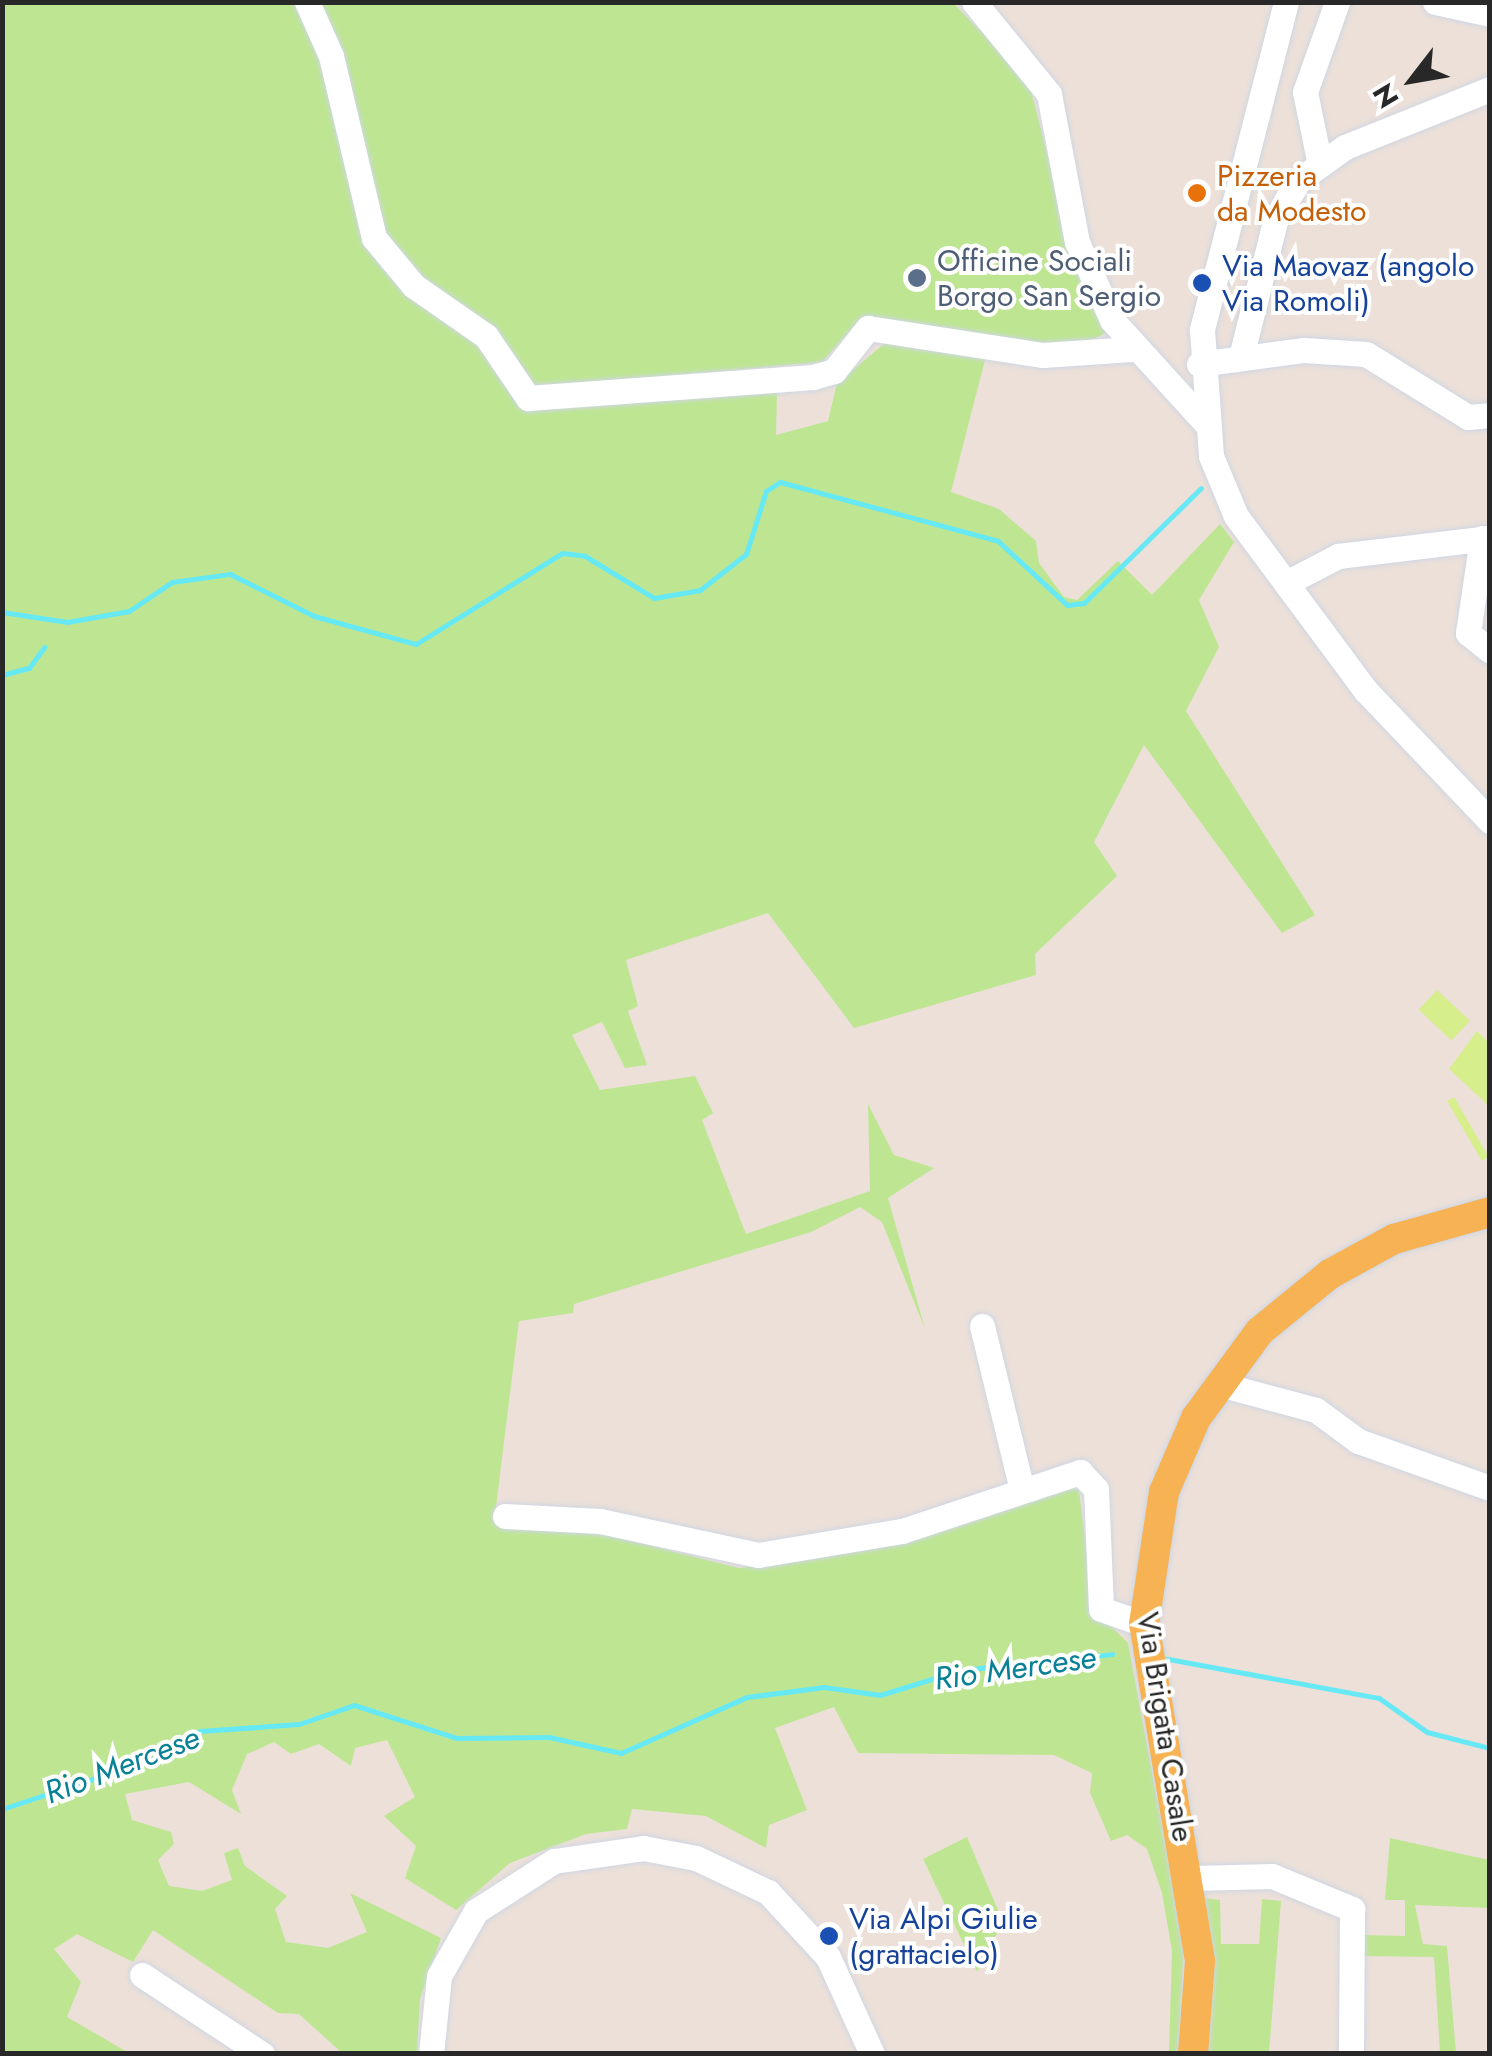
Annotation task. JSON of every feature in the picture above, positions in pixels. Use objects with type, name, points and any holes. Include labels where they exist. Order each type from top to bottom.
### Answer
[{"type":"main road","name":"Via Brigata Casale","points":[[1193,2054],[1200,1961],[1190,1878],[1144,1624],[1164,1492],[1220,1384],[1260,1331],[1330,1274],[1394,1239],[1490,1212]]},
{"type":"street","points":[[306,2],[330,56],[374,238],[414,286],[486,336],[528,398],[813,376],[834,371],[868,328],[1043,355],[1132,349]]},
{"type":"street","points":[[974,2],[1049,94],[1077,242],[1132,349],[1204,421]]},
{"type":"street","points":[[1286,2],[1199,364],[1204,421],[1236,516],[1403,737],[1490,821]]},
{"type":"street","points":[[1319,160],[1305,92],[1336,2]]},
{"type":"street","points":[[1435,2],[1490,14]]},
{"type":"street","points":[[1240,357],[1276,218],[1319,160],[1490,89]]},
{"type":"street","points":[[1199,364],[1240,357],[1366,354],[1468,418],[1490,416]]},
{"type":"street","points":[[1286,583],[1338,556],[1486,538],[1468,633],[1490,650]]},
{"type":"street","points":[[982,1326],[1022,1490]]},
{"type":"street","points":[[1220,1384],[1316,1410],[1358,1441],[1490,1488]]},
{"type":"street","points":[[505,1516],[600,1521],[758,1556],[902,1531],[1064,1473],[1092,1478],[1101,1609],[1124,1624],[1144,1624]]},
{"type":"street","points":[[431,2054],[439,1976],[476,1911],[554,1861],[643,1848],[696,1858],[768,1892],[828,1958],[872,2054]]},
{"type":"street","points":[[1190,1878],[1272,1876],[1352,1909],[1351,2054]]},
{"type":"street","points":[[142,1975],[262,2054]]},
{"type":"green space","points":[[3,3],[297,3],[318,42],[360,234],[383,270],[482,347],[514,400],[547,409],[777,393],[776,435],[828,421],[837,383],[885,343],[986,356],[951,492],[999,509],[1036,541],[1039,563],[1064,597],[1077,600],[1118,561],[1152,595],[1220,524],[1234,542],[1199,600],[1219,647],[1186,711],[1315,915],[1282,933],[1144,745],[1094,842],[1117,876],[1035,954],[1036,975],[854,1028],[768,913],[626,960],[638,1006],[628,1011],[647,1065],[625,1068],[602,1022],[572,1035],[600,1090],[695,1076],[713,1113],[702,1120],[746,1234],[870,1191],[868,1104],[894,1155],[934,1168],[888,1198],[925,1329],[882,1222],[860,1207],[811,1232],[574,1304],[573,1313],[519,1321],[494,1523],[612,1536],[739,1568],[877,1546],[1064,1484],[1079,1491],[1094,1609],[1128,1643],[1184,1944],[1178,2053],[1169,2053],[1172,1951],[1162,1893],[1147,1849],[1127,1835],[1111,1841],[1090,1793],[1092,1773],[1054,1755],[858,1753],[834,1707],[775,1728],[807,1810],[769,1825],[766,1848],[706,1816],[632,1809],[627,1829],[586,1834],[510,1863],[456,1910],[405,1878],[416,1846],[384,1816],[415,1797],[387,1740],[355,1748],[351,1766],[319,1744],[291,1754],[274,1742],[247,1754],[232,1790],[241,1814],[189,1782],[125,1794],[132,1820],[171,1832],[174,1844],[158,1860],[169,1886],[202,1891],[232,1880],[224,1853],[238,1848],[245,1866],[287,1896],[275,1909],[286,1942],[328,1948],[367,1932],[350,1893],[441,1938],[420,1999],[417,2053],[342,2053],[299,2014],[278,2013],[153,1930],[133,1962],[77,1934],[54,1949],[81,1982],[67,2017],[129,2053],[3,2054]]},
{"type":"green space","points":[[315,3],[953,3],[1028,79],[1082,286],[1107,332],[1083,345],[1021,349],[862,317],[822,362],[530,388],[425,285],[372,216]]},
{"type":"green space","points":[[1437,990],[1470,1021],[1451,1040],[1419,1010]]},
{"type":"green space","points":[[1477,1031],[1489,1043],[1489,1106],[1449,1069]]},
{"type":"green space","points":[[1454,1097],[1488,1157],[1482,1161],[1447,1101]]},
{"type":"green space","points":[[967,1837],[1003,1922],[977,1972],[923,1859]]},
{"type":"green space","points":[[1390,1838],[1489,1860],[1489,1908],[1415,1905],[1423,1944],[1447,1946],[1456,2053],[1440,2053],[1434,1957],[1363,1956],[1364,1935],[1405,1936],[1405,1900],[1385,1900]]},
{"type":"green space","points":[[1203,1898],[1220,1900],[1221,1944],[1259,1944],[1262,1899],[1281,1901],[1269,2053],[1205,2053]]},
{"type":"waterway","points":[[2,612],[67,622],[129,611],[172,582],[230,574],[314,616],[416,644],[562,553],[585,556],[654,598],[700,590],[746,554],[766,491],[780,482],[998,541],[1067,605],[1084,603],[1201,488]]},
{"type":"waterway","points":[[2,675],[29,668],[44,647]]},
{"type":"waterway","name":"Rio Mercese","points":[[2,1809],[153,1759],[200,1731],[299,1724],[354,1705],[457,1738],[549,1737],[621,1753],[747,1697],[824,1687],[880,1695],[961,1670],[1112,1654]]},
{"type":"waterway","name":"Rio Mercese","points":[[1163,1658],[1379,1698],[1427,1732],[1490,1748]]},
{"type":"place","name":"Pizzeria da Modesto","points":[[1197,193]]},
{"type":"place","name":"Officine Sociali Borgo San Sergio","points":[[917,278]]},
{"type":"place","name":"Via Maovaz (angolo Via Romoli)","points":[[1202,283]]},
{"type":"place","name":"Via Alpi Giulie (grattacielo)","points":[[829,1936]]}]
